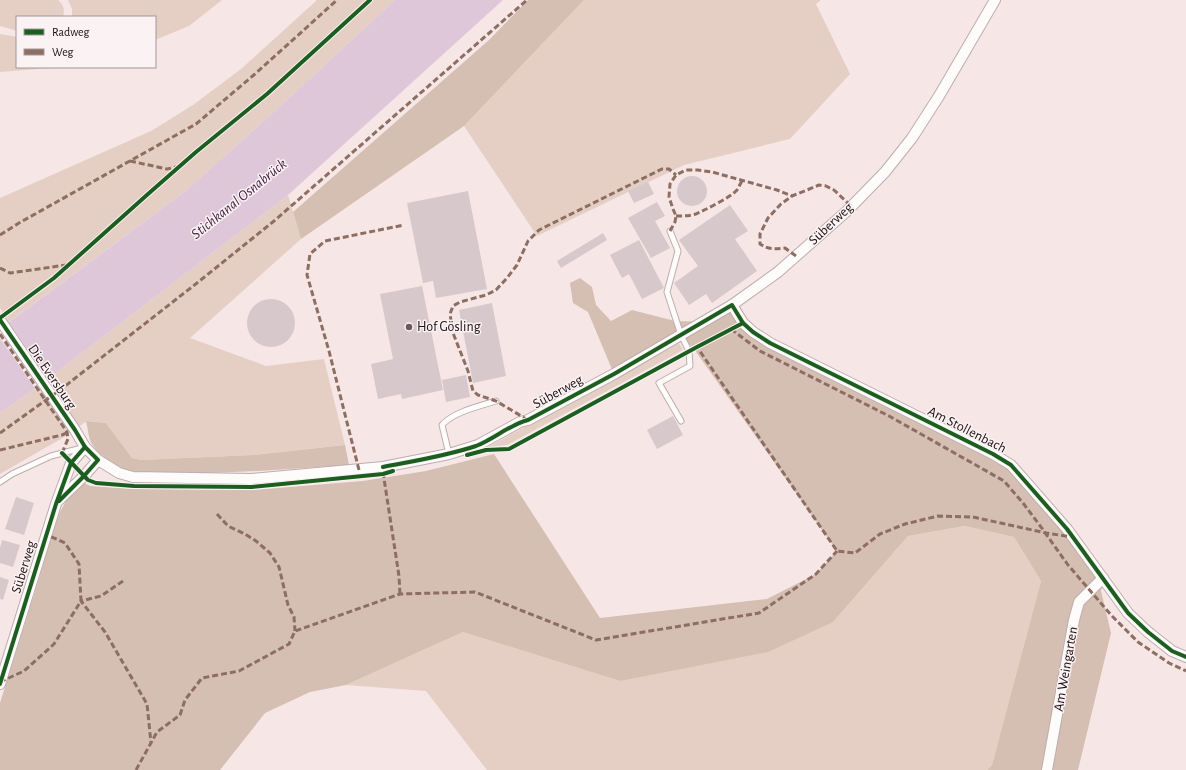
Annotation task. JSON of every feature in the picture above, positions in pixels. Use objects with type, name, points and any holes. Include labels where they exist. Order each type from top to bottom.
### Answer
[{"type":"street","name":"Süberweg","points":[[0,684],[56,504],[71,463],[85,447],[98,460],[118,473],[133,477],[251,479],[383,467],[449,454],[478,445],[520,422],[528,420],[681,335],[732,305],[778,272],[847,211],[885,172],[912,138],[936,102],[995,0]]},
{"type":"street","name":"Am Stollenbach","points":[[732,305],[743,323],[753,332],[770,343],[993,454],[1011,465],[1074,537],[1128,613],[1148,632],[1172,651],[1186,658]]},
{"type":"street","name":"Die Eversburg","points":[[0,320],[85,447]]},
{"type":"street","name":"Süberweg","points":[[56,504],[98,460]]},
{"type":"street","name":"Am Weingarten","points":[[1047,770],[1074,620],[1079,602],[1103,578]]},
{"type":"lane","points":[[670,231],[678,251],[667,292],[681,335],[689,351],[690,366],[659,383],[681,420]]},
{"type":"lane","points":[[449,454],[442,425],[447,419],[496,401]]},
{"type":"lane","points":[[0,482],[12,474],[51,456],[85,447]]},
{"type":"shaded area","points":[[0,0],[58,0],[64,8],[63,16],[16,16],[16,31],[0,26]]},
{"type":"shaded area","points":[[68,0],[222,0],[189,26],[156,40],[156,16],[72,16],[72,9]]},
{"type":"shaded area","points":[[317,0],[395,0],[188,189],[9,322],[0,308],[0,198],[151,131],[193,105],[241,69]]},
{"type":"shaded area","points":[[528,0],[584,0],[464,126],[301,239],[293,212],[489,40]]},
{"type":"shaded area","points":[[584,0],[821,0],[816,4],[850,74],[790,139],[684,165],[537,236],[464,126]]},
{"type":"shaded area","points":[[0,34],[16,37],[16,68],[50,68],[0,72]]},
{"type":"shaded area","points":[[288,195],[301,239],[190,338],[266,366],[324,359],[345,445],[253,455],[141,460],[132,458],[106,423],[87,421],[64,437],[0,474],[0,413],[40,385]]},
{"type":"shaded area","points":[[580,278],[592,287],[596,305],[611,321],[632,310],[675,321],[705,322],[732,305],[743,323],[1011,465],[1103,578],[1101,591],[1111,633],[1078,770],[987,770],[992,765],[1041,581],[1014,537],[965,526],[908,536],[833,622],[768,652],[620,681],[463,632],[346,685],[310,692],[265,713],[220,770],[0,770],[0,703],[53,530],[67,499],[84,483],[90,486],[132,489],[254,490],[363,481],[426,471],[494,454],[600,618],[767,599],[816,574],[837,551],[694,349],[681,335],[614,374],[588,312],[573,303],[570,283]]},
{"type":"shaded area","points":[[679,343],[683,350],[507,445],[488,447]]},
{"type":"shaded area","points":[[86,421],[106,423],[132,458],[141,460],[253,455],[345,445],[349,465],[214,473],[146,473],[129,471],[105,458],[96,450],[90,440]]},
{"type":"shaded area","points":[[965,526],[1014,537],[1041,581],[992,765],[987,770],[487,770],[426,691],[346,685],[463,632],[620,681],[833,622],[908,536]]},
{"type":"water","name":"Stichkanal Osnabrück","points":[[395,0],[503,0],[288,195],[40,385],[0,413],[0,329],[188,189]]},
{"type":"pier","points":[[8,321],[49,380],[36,390],[0,338],[0,327]]},
{"type":"building","points":[[692,176],[703,180],[707,191],[703,202],[692,206],[681,202],[677,191],[681,180]]},
{"type":"building","points":[[648,182],[654,194],[634,203],[628,191]]},
{"type":"building","points":[[468,191],[487,289],[436,298],[433,281],[423,283],[407,203]]},
{"type":"building","points":[[657,202],[665,216],[655,221],[670,248],[651,258],[628,218]]},
{"type":"building","points":[[730,205],[748,231],[735,239],[757,271],[712,303],[706,294],[689,305],[674,283],[698,266],[679,240]]},
{"type":"building","points":[[603,233],[607,240],[561,268],[557,261]]},
{"type":"building","points":[[639,240],[664,288],[642,299],[629,274],[622,278],[610,255]]},
{"type":"building","name":"Hof Gösling","points":[[422,286],[443,390],[402,399],[401,394],[378,399],[371,364],[393,359],[380,294]]},
{"type":"building","points":[[271,299],[280,301],[288,306],[293,314],[295,323],[293,332],[288,340],[280,345],[271,347],[262,345],[254,340],[249,332],[247,323],[249,314],[254,306],[262,301]]},
{"type":"building","points":[[492,303],[506,376],[473,383],[459,310]]},
{"type":"building","points":[[466,375],[470,397],[446,402],[442,380]]},
{"type":"building","points":[[673,416],[683,435],[657,449],[647,430]]},
{"type":"building","points":[[16,497],[34,503],[24,535],[5,529]]},
{"type":"building","points":[[2,540],[20,545],[13,567],[0,563],[0,548]]},
{"type":"building","points":[[0,577],[9,580],[3,600],[0,599]]},
{"type":"marked path","points":[[0,235],[196,124],[255,74],[337,0]]},
{"type":"marked path","points":[[0,433],[60,390],[274,221],[527,0]]},
{"type":"marked path","points":[[130,161],[167,169],[176,167]]},
{"type":"marked path","points":[[528,420],[496,401],[478,395],[473,391],[468,371],[453,333],[450,314],[453,306],[460,302],[486,295],[496,290],[517,265],[528,241],[539,230],[662,169],[669,169],[676,175]]},
{"type":"marked path","points":[[670,231],[675,222],[676,216],[669,197],[670,184],[676,175],[686,170],[712,172],[777,190],[792,196]]},
{"type":"marked path","points":[[676,216],[696,214],[724,200],[737,190],[742,181]]},
{"type":"marked path","points":[[796,256],[785,248],[775,249],[760,244],[760,234],[768,218],[781,204],[792,196],[819,185],[826,186],[834,190],[851,206]]},
{"type":"marked path","points":[[359,470],[329,351],[307,275],[310,254],[325,241],[404,225]]},
{"type":"marked path","points":[[0,268],[10,273],[66,265]]},
{"type":"marked path","points":[[731,329],[760,351],[889,416],[1004,481],[1023,503],[1068,565],[1112,616],[1138,642],[1169,663],[1186,671]]},
{"type":"marked path","points":[[0,334],[67,432],[68,439],[62,453],[64,455]]},
{"type":"marked path","points":[[694,348],[697,347],[837,551],[855,553],[880,534],[905,524],[938,516],[973,517],[1046,533],[1072,537]]},
{"type":"marked path","points":[[0,450],[69,432]]},
{"type":"marked path","points":[[383,472],[399,576],[400,594]]},
{"type":"marked path","points":[[217,514],[228,526],[256,541],[270,553],[279,567],[288,605],[294,617],[295,631]]},
{"type":"marked path","points":[[0,682],[24,671],[54,644],[81,601],[79,564],[65,543],[45,534]]},
{"type":"marked path","points":[[136,770],[157,732],[180,715],[185,700],[202,678],[239,671],[289,644],[295,631],[400,594],[475,592],[596,640],[759,613],[816,574],[837,551]]},
{"type":"marked path","points":[[123,581],[101,596],[81,601],[105,632],[147,704],[151,743]]},
{"type":"cycle path","points":[[0,318],[54,278],[196,152],[267,94],[370,0]]},
{"type":"cycle path","points":[[383,467],[465,450],[483,443],[514,425],[528,420],[614,374],[732,305],[743,323],[753,332],[770,343],[993,454],[1011,465],[1067,529],[1128,613],[1148,632],[1172,651],[1186,657]]},
{"type":"cycle path","points":[[0,320],[85,447],[98,460],[59,501]]},
{"type":"cycle path","points":[[467,455],[486,450],[509,449],[743,323]]},
{"type":"cycle path","points":[[0,684],[56,504],[71,463],[85,447]]},
{"type":"cycle path","points":[[62,453],[88,480],[96,483],[134,486],[252,487],[383,474],[393,471]]},
{"type":"place","name":"Hof Gösling","points":[[409,327]]}]
